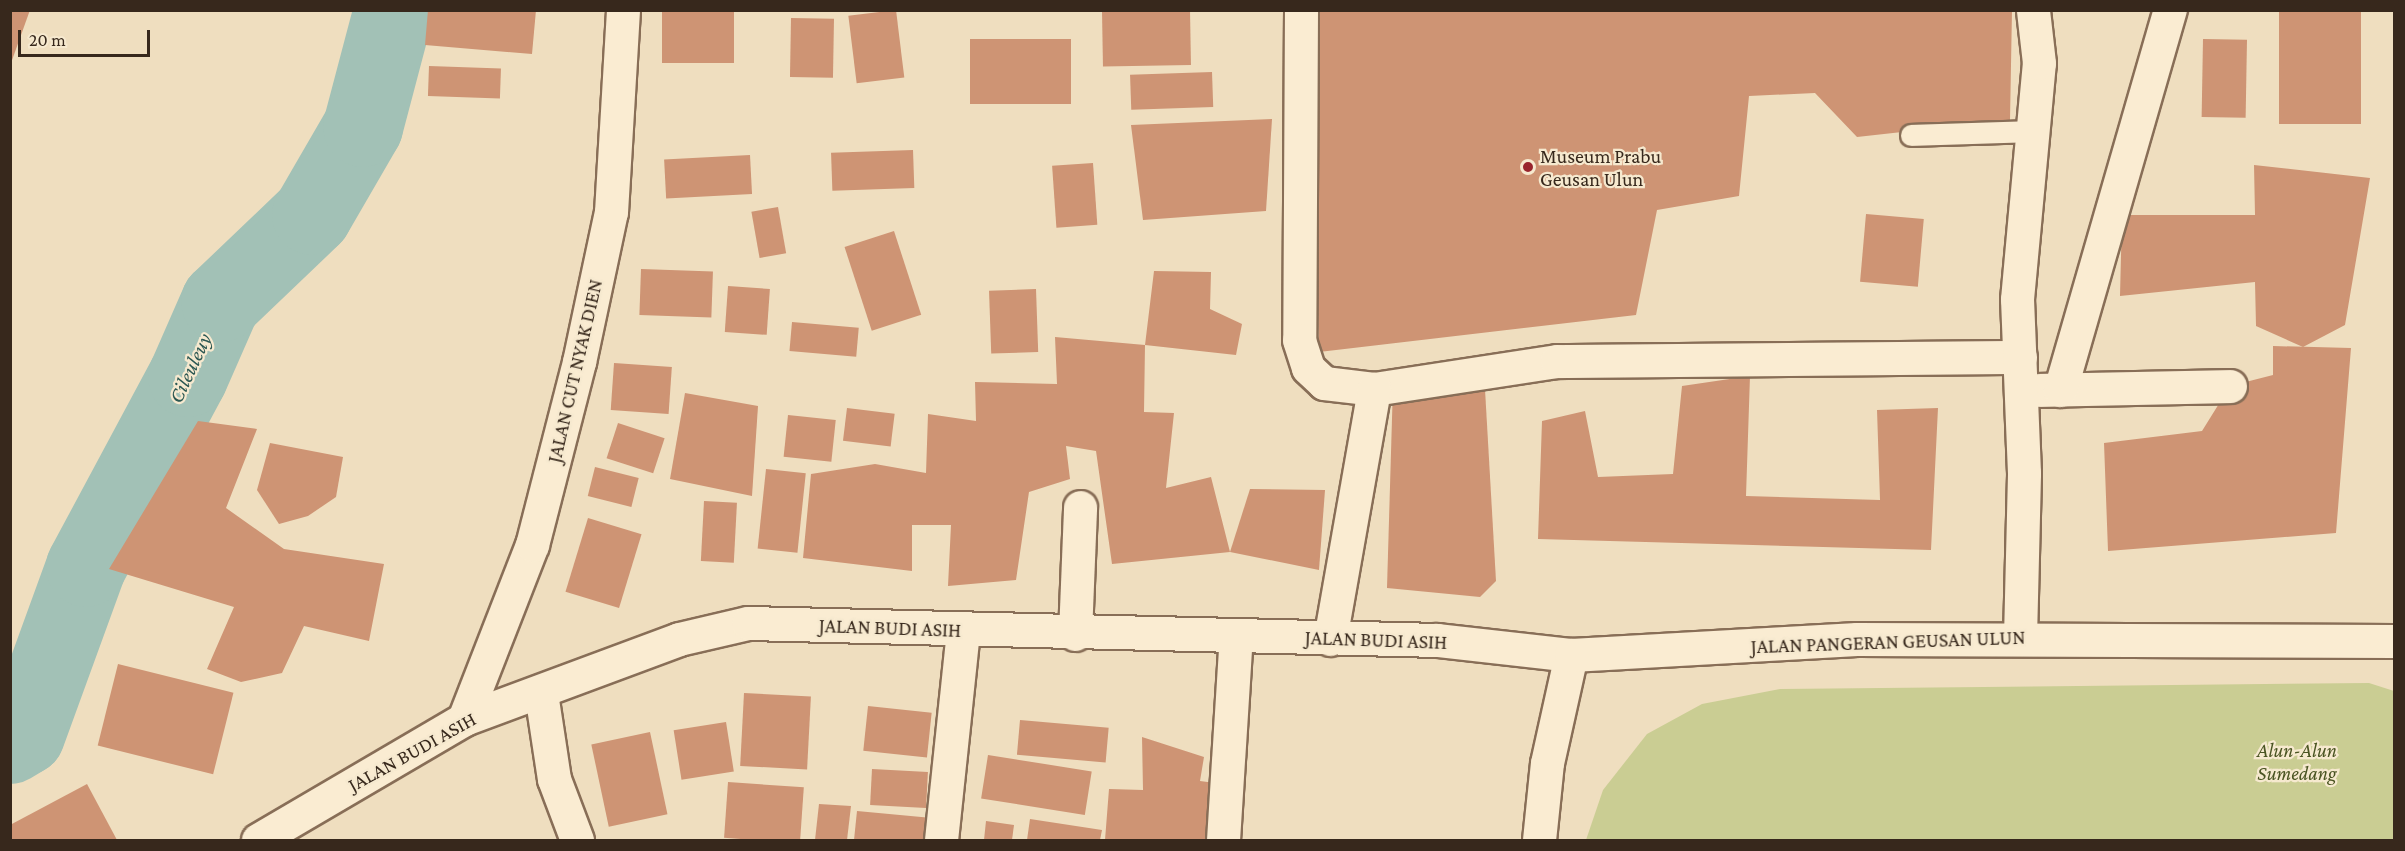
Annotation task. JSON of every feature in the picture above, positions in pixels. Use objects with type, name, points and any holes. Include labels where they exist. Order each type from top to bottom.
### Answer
[{"type":"street","name":"JALAN CUT NYAK DIEN","points":[[464,719],[532,545],[579,362],[611,212],[623,10]]},
{"type":"street","points":[[1301,10],[1299,340],[1308,368],[1324,383],[1374,389],[1557,361],[2020,357]]},
{"type":"street","points":[[2020,638],[2020,357],[2017,299],[2038,63],[2033,10]]},
{"type":"street","points":[[2060,390],[2170,10]]},
{"type":"street","points":[[2020,390],[2230,386]]},
{"type":"street","points":[[1330,639],[1374,389]]},
{"type":"street","points":[[1075,634],[1080,507]]},
{"type":"street","name":"JALAN BUDI ASIH","points":[[258,840],[464,719],[721,627],[748,623],[1075,634],[1437,640],[1571,655]]},
{"type":"street","points":[[941,840],[963,630]]},
{"type":"street","points":[[1222,840],[1236,636]]},
{"type":"street","name":"JALAN PANGERAN GEUSAN ULUN","points":[[1571,655],[1857,639],[2394,636]]},
{"type":"street","points":[[1539,840],[1547,763],[1571,655]]},
{"type":"street","points":[[541,693],[554,779],[577,840]]},
{"type":"lane","points":[[1911,135],[2032,131]]},
{"type":"green space","name":"Alun-Alun Sumedang","points":[[2369,683],[2394,691],[2394,840],[1586,840],[1603,790],[1647,734],[1702,704],[1780,689]]},
{"type":"building","points":[[10,10],[30,10],[11,63],[10,63]]},
{"type":"building","points":[[428,10],[536,10],[532,54],[425,45]]},
{"type":"building","points":[[662,10],[734,10],[734,63],[662,63]]},
{"type":"building","points":[[896,10],[904,77],[857,83],[848,16]]},
{"type":"building","points":[[1190,10],[1191,65],[1103,67],[1102,12]]},
{"type":"building","name":"Museum Prabu Geusan Ulun","points":[[1311,10],[2012,10],[2010,120],[1857,137],[1815,93],[1749,96],[1739,196],[1657,210],[1636,315],[1319,352]]},
{"type":"building","points":[[2279,10],[2361,10],[2361,124],[2279,124]]},
{"type":"building","points":[[791,18],[834,19],[833,78],[790,77]]},
{"type":"building","points":[[970,39],[1071,39],[1071,104],[970,104]]},
{"type":"building","points":[[2203,39],[2247,40],[2246,118],[2202,117]]},
{"type":"building","points":[[429,66],[501,69],[500,98],[428,96]]},
{"type":"building","points":[[1212,72],[1213,107],[1131,110],[1130,75]]},
{"type":"building","points":[[1272,119],[1266,211],[1143,220],[1131,125]]},
{"type":"building","points":[[913,150],[914,188],[832,191],[831,153]]},
{"type":"building","points":[[750,155],[752,194],[666,198],[664,160]]},
{"type":"building","points":[[1093,163],[1097,225],[1056,228],[1052,166]]},
{"type":"building","points":[[2254,165],[2370,178],[2345,325],[2303,347],[2256,326],[2255,282],[2120,296],[2122,215],[2255,215]]},
{"type":"building","points":[[778,207],[786,253],[760,258],[751,212]]},
{"type":"building","points":[[1866,214],[1924,219],[1918,287],[1860,282]]},
{"type":"building","points":[[894,231],[921,315],[872,331],[845,247]]},
{"type":"building","points":[[641,269],[713,272],[711,317],[639,315]]},
{"type":"building","points":[[1154,271],[1211,272],[1210,309],[1242,324],[1236,355],[1145,345]]},
{"type":"building","points":[[728,286],[770,289],[767,335],[725,332]]},
{"type":"building","points":[[1036,289],[1038,352],[991,354],[989,291]]},
{"type":"building","points":[[792,322],[859,328],[856,357],[789,351]]},
{"type":"building","points":[[1055,337],[1145,345],[1144,412],[1174,413],[1166,488],[1211,477],[1230,552],[1112,564],[1096,451],[1066,446],[1070,479],[1029,492],[1016,580],[948,586],[951,525],[912,525],[912,571],[803,558],[811,474],[875,464],[926,473],[928,414],[976,421],[975,382],[1057,384]]},
{"type":"building","points":[[2273,346],[2351,348],[2336,533],[2108,551],[2104,443],[2202,431],[2230,386],[2273,375]]},
{"type":"building","points":[[614,363],[672,367],[669,414],[611,410]]},
{"type":"building","points":[[1484,372],[1496,581],[1480,597],[1387,588],[1393,385]]},
{"type":"building","points":[[1750,376],[1746,496],[1880,500],[1877,410],[1938,408],[1931,550],[1538,539],[1542,421],[1585,411],[1598,477],[1673,474],[1682,386]]},
{"type":"building","points":[[685,393],[758,406],[752,496],[670,479]]},
{"type":"building","points":[[847,408],[895,414],[891,447],[843,441]]},
{"type":"building","points":[[788,415],[836,420],[831,462],[784,457]]},
{"type":"building","points":[[198,421],[257,429],[226,508],[284,549],[384,564],[369,641],[304,626],[282,673],[241,682],[207,669],[234,607],[109,569]]},
{"type":"building","points":[[618,423],[665,438],[653,473],[607,458]]},
{"type":"building","points":[[270,443],[343,457],[336,497],[308,516],[279,524],[257,490]]},
{"type":"building","points":[[595,467],[639,478],[631,507],[588,496]]},
{"type":"building","points":[[766,469],[806,473],[797,553],[758,549]]},
{"type":"building","points":[[1250,489],[1325,490],[1319,570],[1230,552]]},
{"type":"building","points":[[704,501],[737,503],[734,563],[701,561]]},
{"type":"building","points":[[588,518],[642,534],[619,608],[565,592]]},
{"type":"building","points":[[118,664],[233,693],[213,774],[98,746]]},
{"type":"building","points":[[744,693],[811,697],[807,769],[740,766]]},
{"type":"building","points":[[868,706],[932,713],[927,757],[863,751]]},
{"type":"building","points":[[1020,720],[1109,728],[1106,763],[1017,755]]},
{"type":"building","points":[[726,722],[734,771],[681,780],[674,730]]},
{"type":"building","points":[[650,732],[667,814],[609,827],[591,744]]},
{"type":"building","points":[[1142,737],[1204,757],[1200,781],[1223,784],[1212,840],[1105,840],[1109,789],[1143,790]]},
{"type":"building","points":[[988,755],[1092,771],[1085,815],[981,798]]},
{"type":"building","points":[[872,769],[928,772],[926,808],[870,805]]},
{"type":"building","points":[[728,782],[804,787],[800,840],[724,838]]},
{"type":"building","points":[[87,784],[117,840],[10,840],[10,825]]},
{"type":"building","points":[[819,804],[851,806],[847,840],[815,840]]},
{"type":"building","points":[[857,811],[932,818],[930,840],[854,840]]},
{"type":"building","points":[[1030,819],[1102,830],[1100,840],[1027,840]]},
{"type":"building","points":[[986,821],[1014,825],[1012,840],[984,840]]},
{"type":"waterway","name":"Cileuleuy","points":[[10,744],[25,735],[86,567],[188,377],[221,302],[312,215],[363,127],[394,10]]},
{"type":"place","name":"Museum Prabu Geusan Ulun","points":[[1528,167]]}]
